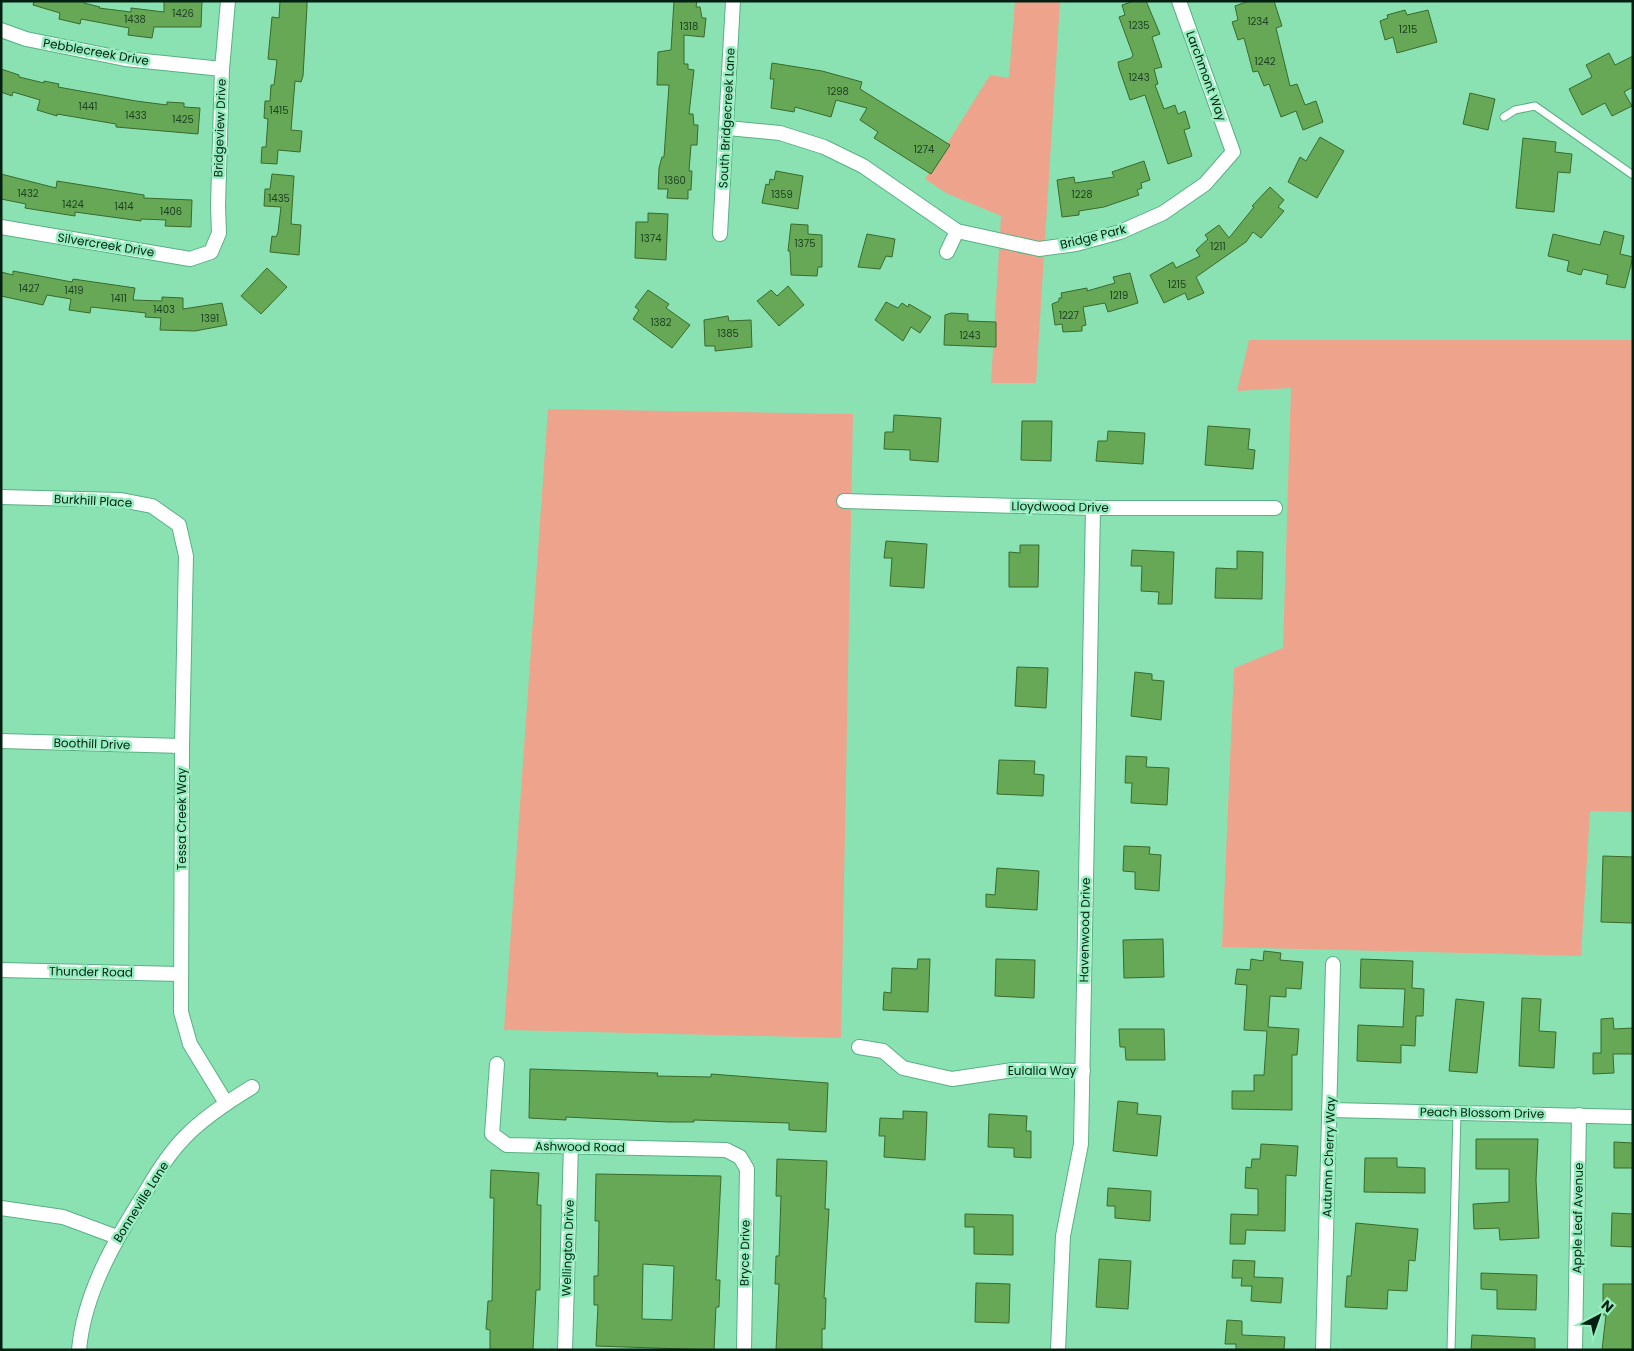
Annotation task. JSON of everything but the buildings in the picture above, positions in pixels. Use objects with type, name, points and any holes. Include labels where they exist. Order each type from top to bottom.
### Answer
[{"type":"street","name":"Bridgeview Drive","points":[[211,252],[219,233],[222,69],[228,1]]},
{"type":"street","name":"South Bridgecreek Lane","points":[[720,234],[728,128],[733,1]]},
{"type":"street","name":"Larchmont Way","points":[[1179,1],[1233,152]]},
{"type":"street","name":"Pebblecreek Drive","points":[[1,30],[26,39],[124,59],[222,69]]},
{"type":"street","name":"Bridge Park","points":[[728,128],[780,133],[824,147],[863,166],[957,231],[1039,249],[1076,244],[1120,232],[1163,213],[1205,184],[1233,152]]},
{"type":"street","name":"Silvercreek Drive","points":[[1,227],[190,259],[211,252]]},
{"type":"street","points":[[947,252],[957,231]]},
{"type":"street","name":"Burkhill Place","points":[[1,497],[120,500],[152,506],[179,525]]},
{"type":"street","name":"Lloydwood Drive","points":[[844,501],[1093,508],[1275,508]]},
{"type":"street","name":"Havenwood Drive","points":[[1058,1350],[1062,1236],[1081,1144],[1093,508]]},
{"type":"street","name":"Tessa Creek Way","points":[[179,525],[186,556],[182,746],[182,1012],[190,1044],[226,1103]]},
{"type":"street","name":"Boothill Drive","points":[[1,741],[182,746]]},
{"type":"street","name":"Autumn Cherry Way","points":[[1323,1350],[1331,1110],[1333,964]]},
{"type":"street","name":"Thunder Road","points":[[1,970],[181,974]]},
{"type":"street","name":"Eulalia Way","points":[[859,1047],[883,1051],[904,1068],[952,1079],[1014,1070],[1083,1071]]},
{"type":"street","name":"Ashwood Road","points":[[497,1064],[492,1134],[506,1145],[726,1150],[740,1157]]},
{"type":"street","name":"Bonneville Lane","points":[[79,1350],[80,1332],[95,1287],[117,1236],[156,1175],[184,1137],[226,1103],[252,1087]]},
{"type":"street","name":"Peach Blossom Drive","points":[[1331,1110],[1633,1117]]},
{"type":"street","name":"Apple Leaf Avenue","points":[[1575,1350],[1580,1115]]},
{"type":"street","name":"Wellington Drive","points":[[565,1350],[572,1146]]},
{"type":"street","name":"Bryce Drive","points":[[740,1157],[747,1169],[744,1350]]},
{"type":"street","points":[[1,1208],[63,1217],[117,1236]]},
{"type":"lane","points":[[1504,117],[1515,110],[1535,106],[1633,175]]},
{"type":"lane","points":[[1451,1350],[1457,1113]]},
{"type":"shaded area","points":[[1015,1],[1060,1],[1036,383],[991,383],[1001,216],[946,193],[925,179],[990,75],[1009,78]]},
{"type":"shaded area","points":[[1249,340],[1633,340],[1633,812],[1590,811],[1581,956],[1222,947],[1234,668],[1283,648],[1291,388],[1237,391]]},
{"type":"shaded area","points":[[548,409],[853,414],[841,1038],[504,1030]]}]
